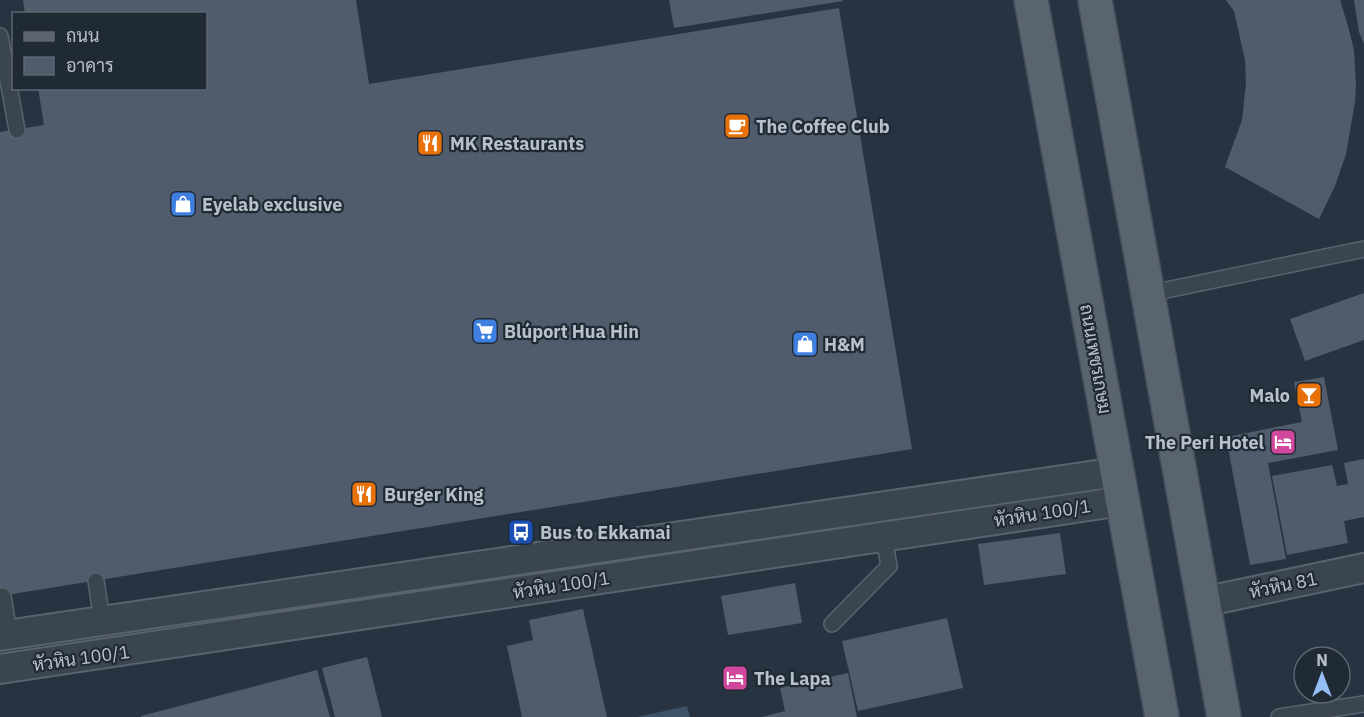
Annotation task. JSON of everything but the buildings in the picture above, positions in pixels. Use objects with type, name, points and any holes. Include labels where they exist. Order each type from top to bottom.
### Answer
[{"type":"main road","name":"ถนนเพชรเกษม","points":[[1031,0],[1162,717]]},
{"type":"main road","points":[[1095,0],[1224,717]]},
{"type":"street","name":"หัวหิน 100/1","points":[[7,668],[884,537],[1120,486]]},
{"type":"street","name":"หัวหิน 100/1","points":[[4,635],[102,620],[1120,486]]},
{"type":"street","name":"หัวหิน 81","points":[[1203,602],[1364,568]]},
{"type":"street","points":[[102,620],[108,654]]},
{"type":"street","points":[[4,635],[7,668]]},
{"type":"lane","points":[[0,36],[6,109],[17,130]]},
{"type":"lane","points":[[1147,294],[1364,249]]},
{"type":"lane","points":[[832,624],[889,566],[884,537]]},
{"type":"lane","points":[[96,581],[102,620]]},
{"type":"lane","points":[[3,596],[4,635]]},
{"type":"lane","points":[[1279,717],[1364,704]]},
{"type":"water","points":[[687,706],[690,717],[637,717]]},
{"type":"place","name":"The Coffee Club","points":[[737,126]]},
{"type":"place","name":"MK Restaurants","points":[[430,143]]},
{"type":"place","name":"Eyelab exclusive","points":[[183,204]]},
{"type":"place","name":"Blúport Hua Hin","points":[[485,331]]},
{"type":"place","name":"H&M","points":[[805,344]]},
{"type":"place","name":"Malo","points":[[1309,395]]},
{"type":"place","name":"The Peri Hotel","points":[[1283,442]]},
{"type":"place","name":"Burger King","points":[[364,494]]},
{"type":"place","name":"Bus to Ekkamai","points":[[521,532]]},
{"type":"place","name":"The Lapa","points":[[735,678]]}]
